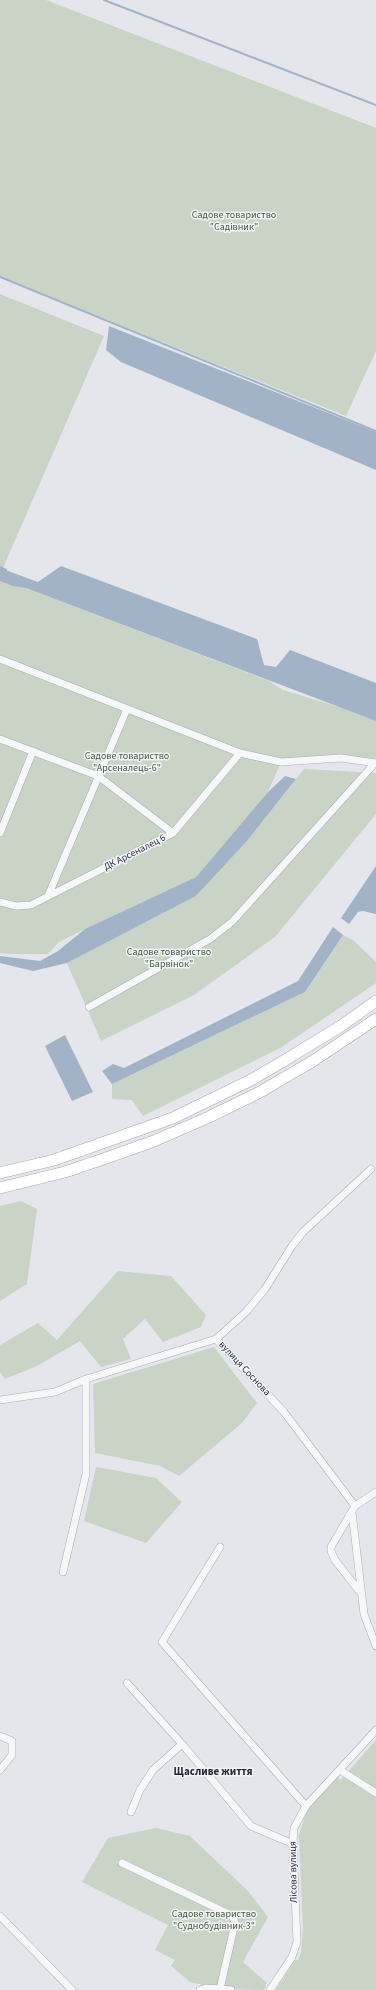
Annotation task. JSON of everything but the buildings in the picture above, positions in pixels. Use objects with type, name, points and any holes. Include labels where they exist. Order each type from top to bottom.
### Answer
[{"type":"main road","points":[[0,1174],[54,1160],[173,1118],[251,1080],[341,1026],[376,1001]]},
{"type":"main road","points":[[0,1188],[65,1172],[154,1141],[209,1117],[260,1092],[312,1061],[376,1019]]},
{"type":"street","points":[[0,659],[240,753],[281,762],[341,758],[375,763]]},
{"type":"street","points":[[48,896],[127,709]]},
{"type":"street","points":[[0,739],[98,776],[173,834]]},
{"type":"street","points":[[0,833],[33,751]]},
{"type":"street","name":"ДК Арсеналец 6","points":[[0,902],[16,906],[31,905],[173,834],[240,753]]},
{"type":"street","points":[[89,1007],[210,940],[232,922],[375,763]]},
{"type":"street","name":"вулиця Соснова","points":[[354,1509],[284,1412],[216,1339],[246,1312],[265,1289],[292,1246],[303,1232],[371,1169]]},
{"type":"street","points":[[0,1400],[55,1392],[86,1379],[216,1339]]},
{"type":"street","points":[[62,1572],[86,1474],[86,1379]]},
{"type":"street","points":[[360,1591],[335,1560],[331,1551],[334,1539],[354,1509],[376,1492]]},
{"type":"street","points":[[354,1509],[360,1591],[364,1614],[376,1646]]},
{"type":"street","points":[[220,1547],[160,1639],[306,1806]]},
{"type":"street","points":[[127,1683],[182,1744],[251,1826],[293,1844]]},
{"type":"street","name":"Лісова вулиця","points":[[270,1990],[292,1956],[296,1942],[293,1844],[294,1828],[306,1806],[376,1730]]},
{"type":"street","points":[[0,1736],[12,1740],[12,1755],[0,1770]]},
{"type":"street","points":[[131,1812],[140,1790],[153,1770],[182,1744]]},
{"type":"street","points":[[340,1770],[376,1793]]},
{"type":"street","points":[[122,1863],[231,1915],[235,1923],[220,1989]]},
{"type":"street","points":[[0,1916],[72,1990]]},
{"type":"street","points":[[200,1990],[206,1988],[231,1990]]},
{"type":"green space","name":"Садове товариство \"Садівник\"","points":[[0,0],[46,0],[376,128],[376,351],[346,416],[0,277]]},
{"type":"green space","name":"Садове товариство \"Арсеналець-6\"","points":[[0,294],[104,336],[3,568],[26,588],[269,681],[283,690],[339,707],[376,721],[376,763],[341,758],[281,762],[268,792],[196,877],[59,942],[48,954],[0,953]]},
{"type":"green space","name":"Садове товариство \"Барвінок\"","points":[[304,769],[376,773],[376,814],[275,937],[194,995],[101,1041],[67,963],[196,896],[247,841]]},
{"type":"green space","points":[[343,935],[353,940],[376,962],[376,983],[282,1047],[143,1116],[132,1100],[112,1099],[112,1084],[305,992]]},
{"type":"green space","points":[[21,1201],[37,1209],[27,1284],[0,1301],[0,1206]]},
{"type":"green space","points":[[118,1271],[171,1276],[206,1315],[201,1327],[163,1342],[145,1319],[123,1339],[131,1359],[101,1367],[80,1341],[37,1366],[5,1379],[0,1372],[0,1345],[38,1323],[57,1340]]},
{"type":"green space","points":[[214,1347],[257,1403],[242,1423],[179,1476],[160,1466],[95,1453],[93,1384]]},
{"type":"green space","points":[[96,1467],[156,1478],[182,1502],[146,1543],[84,1521]]},
{"type":"green space","points":[[376,1740],[376,1990],[276,1990],[295,1960],[298,1960],[301,1953],[303,1928],[299,1835],[307,1810],[337,1777],[341,1780]]},
{"type":"green space","name":"Садове товариство \"Суднобудівник-3\"","points":[[156,1828],[190,1836],[248,1891],[268,1917],[243,1962],[267,1983],[264,1990],[220,1989],[190,1982],[171,1966],[175,1960],[155,1950],[168,1925],[82,1882],[108,1838]]},
{"type":"water","points":[[109,326],[376,432],[376,470],[121,362],[106,350]]},
{"type":"water","points":[[61,566],[257,639],[264,665],[276,667],[290,650],[376,683],[376,721],[26,588],[13,586],[0,581],[0,568],[38,582]]},
{"type":"water","points":[[285,776],[296,779],[247,841],[196,896],[67,963],[33,971],[0,963],[0,956],[40,961],[58,951],[85,929],[196,877],[268,792]]},
{"type":"water","points":[[376,866],[376,914],[363,911],[358,912],[349,924],[341,918]]},
{"type":"water","points":[[333,927],[343,935],[305,992],[112,1084],[102,1071],[113,1064],[124,1068],[298,981]]},
{"type":"water","points":[[65,1035],[93,1092],[72,1101],[45,1046]]},
{"type":"waterway","points":[[104,0],[376,105]]},
{"type":"waterway","points":[[0,277],[376,431]]},
{"type":"waterway","points":[[0,567],[6,570]]},
{"type":"district","name":"Щасливе життя","points":[[213,1773]]}]
